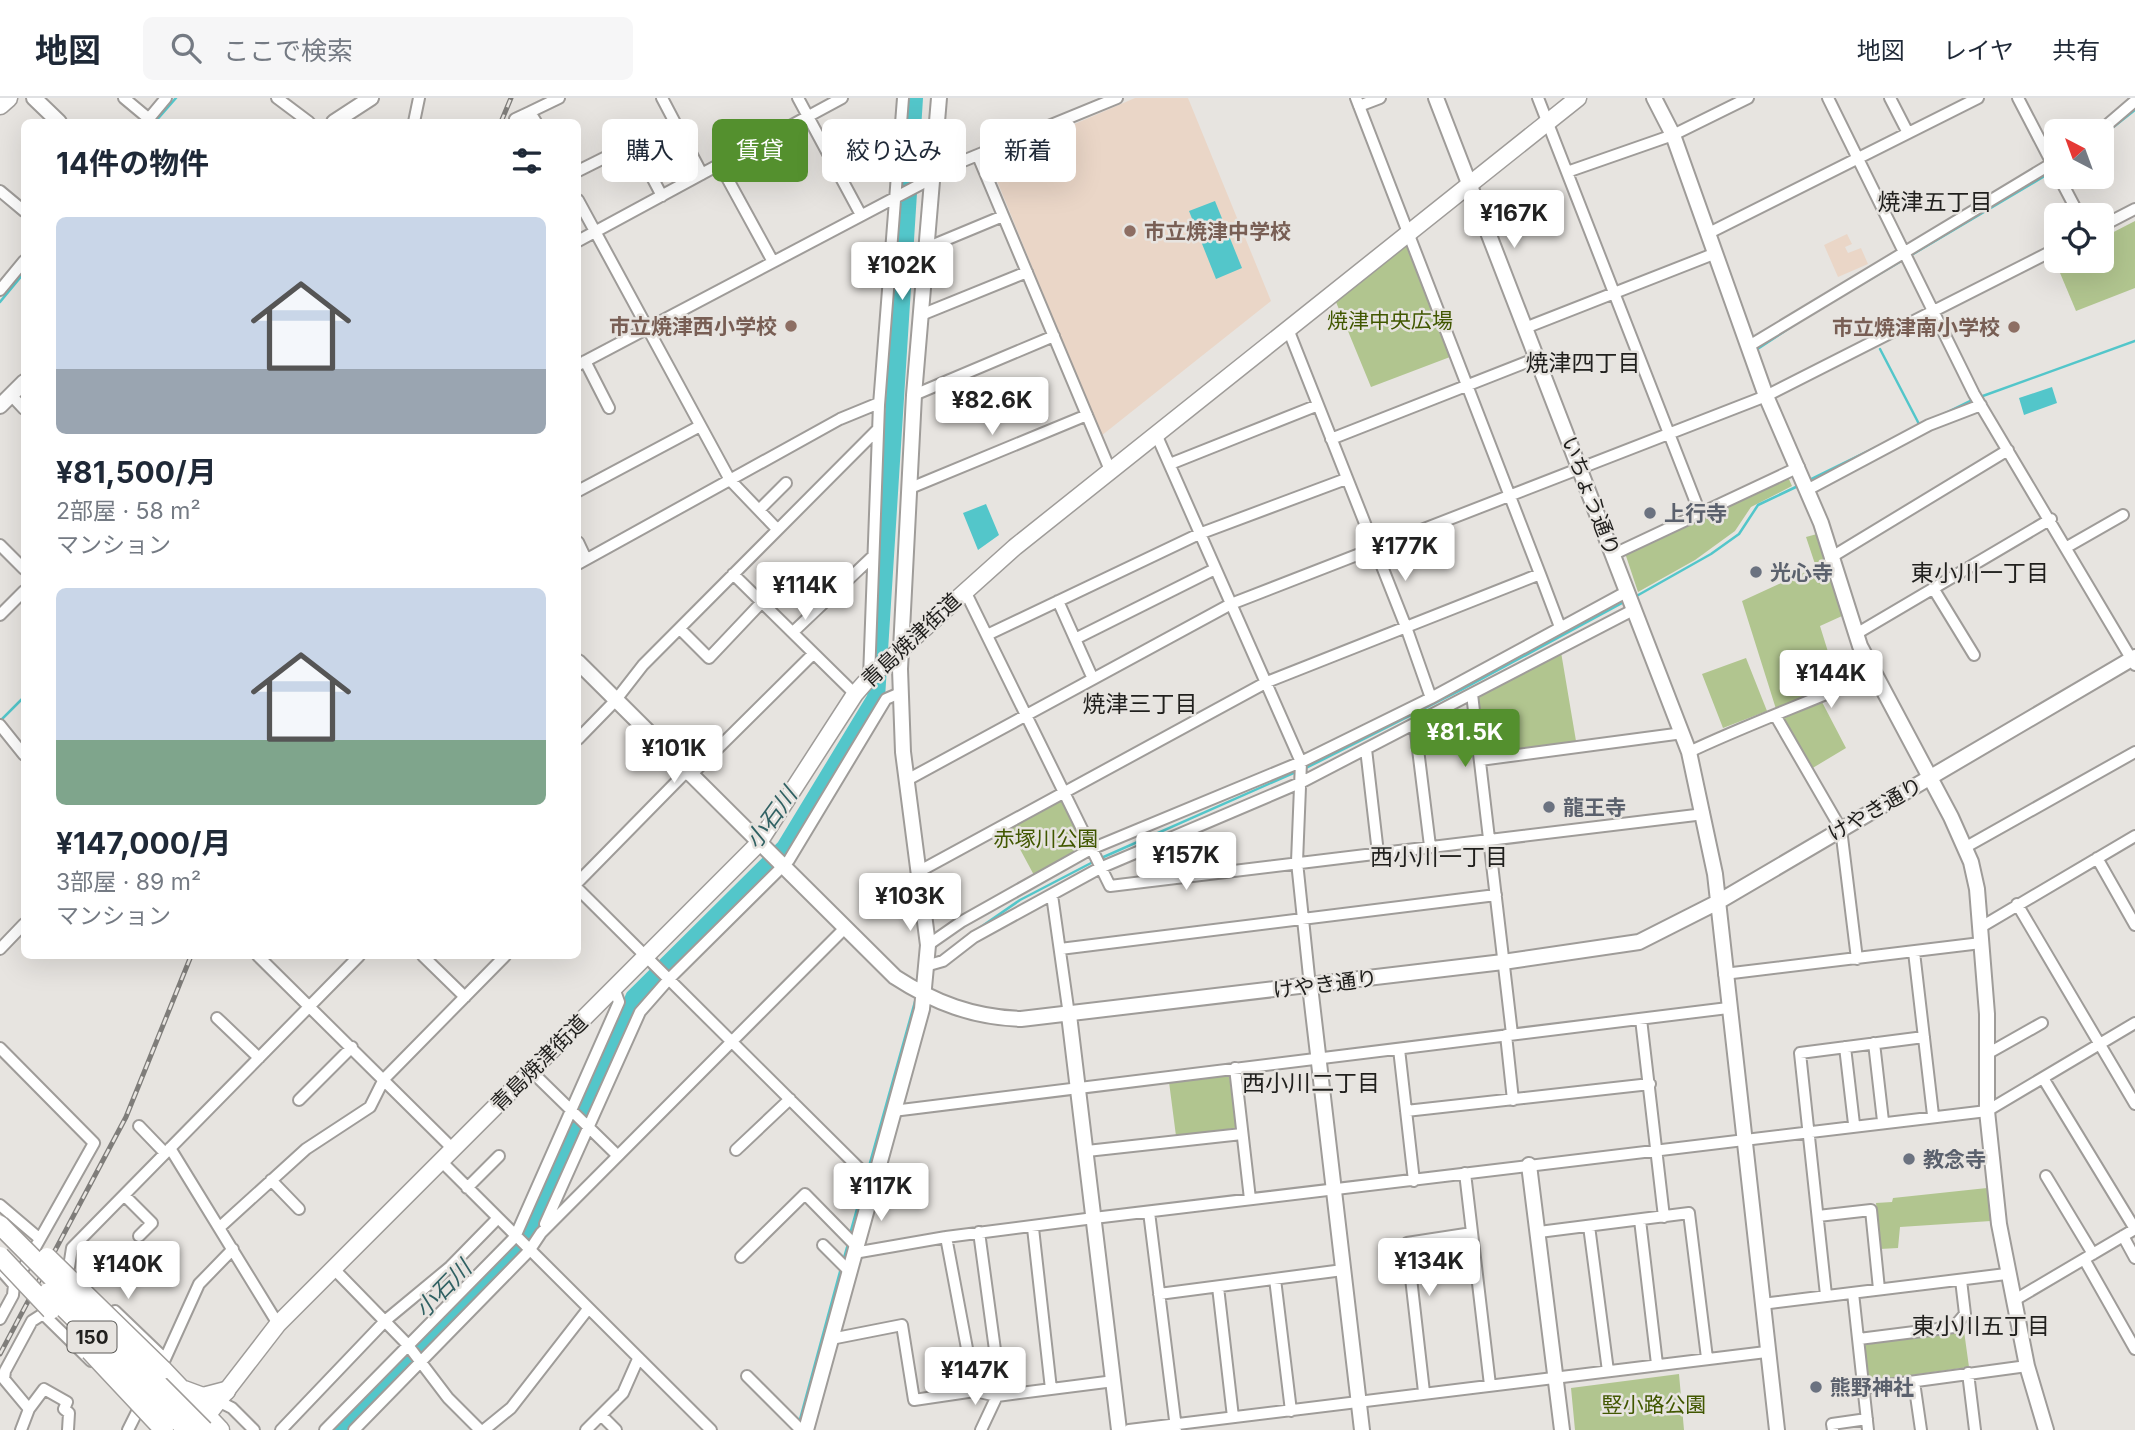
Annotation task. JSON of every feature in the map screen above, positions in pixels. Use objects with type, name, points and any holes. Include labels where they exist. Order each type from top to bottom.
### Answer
[{"type":"main road","points":[[0,105],[8,98]]},
{"type":"main road","name":"青島焼津街道","points":[[210,1414],[278,1324],[530,1070],[614,988],[651,960],[763,848],[855,694],[869,678],[965,591],[1110,470],[1578,98]]},
{"type":"main road","name":"150","points":[[0,1215],[210,1414]]},
{"type":"main road","name":"150","points":[[0,1225],[210,1414],[220,1430]]},
{"type":"main road","name":"150","points":[[0,1242],[187,1430]]},
{"type":"main road","name":"150","points":[[0,1255],[164,1430]]},
{"type":"main road","points":[[181,1388],[203,1397],[210,1414]]},
{"type":"street","points":[[34,98],[56,119]]},
{"type":"street","points":[[124,98],[146,119]]},
{"type":"street","points":[[148,119],[166,98]]},
{"type":"street","points":[[277,98],[305,119]]},
{"type":"street","points":[[415,119],[419,98]]},
{"type":"street","points":[[514,118],[559,98]]},
{"type":"street","points":[[662,98],[702,174]]},
{"type":"street","points":[[799,98],[861,215]]},
{"type":"street","points":[[805,119],[842,98]]},
{"type":"street","points":[[869,678],[879,406],[903,98]]},
{"type":"street","points":[[937,119],[939,98]]},
{"type":"street","points":[[966,161],[1089,103],[1117,98]]},
{"type":"street","points":[[1380,98],[1357,102],[1560,627]]},
{"type":"street","name":"いちょう通り","points":[[1436,98],[1689,752],[1704,814],[1717,902],[1766,1352],[1777,1430]]},
{"type":"street","points":[[1538,98],[1616,292],[1700,513]]},
{"type":"street","points":[[1654,98],[1673,135],[1766,396],[1821,523],[1856,634],[1966,848],[1977,889],[1981,927],[1987,1111],[2006,1274],[2027,1366],[2046,1430]]},
{"type":"street","points":[[1567,172],[1673,135],[1748,98]]},
{"type":"street","points":[[1829,98],[1981,405],[2134,660]]},
{"type":"street","points":[[1890,98],[1908,133]]},
{"type":"street","points":[[1709,233],[1978,98]]},
{"type":"street","points":[[2018,98],[2044,145]]},
{"type":"street","points":[[338,119],[363,100]]},
{"type":"street","points":[[2114,119],[2135,101]]},
{"type":"street","points":[[530,111],[534,119]]},
{"type":"street","points":[[581,170],[634,143],[662,196]]},
{"type":"street","points":[[978,156],[1110,470]]},
{"type":"street","points":[[581,239],[712,169]]},
{"type":"street","points":[[1749,346],[1905,251],[2044,171]]},
{"type":"street","points":[[729,182],[772,260]]},
{"type":"street","points":[[609,408],[581,363],[923,182]]},
{"type":"street","points":[[747,1376],[803,1430],[874,1183],[924,995],[929,965],[895,653],[932,182]]},
{"type":"street","points":[[0,191],[21,208]]},
{"type":"street","points":[[581,206],[732,482],[776,528]]},
{"type":"street","points":[[2114,220],[2135,209]]},
{"type":"street","points":[[926,248],[1003,216]]},
{"type":"street","points":[[1525,328],[1716,253]]},
{"type":"street","points":[[907,780],[1231,604],[1766,396],[2044,255]]},
{"type":"street","points":[[0,290],[21,265]]},
{"type":"street","points":[[921,315],[1027,272]]},
{"type":"street","points":[[1289,329],[1406,627],[1431,698]]},
{"type":"street","points":[[914,395],[1054,336]]},
{"type":"street","points":[[1331,439],[1537,358]]},
{"type":"street","points":[[21,385],[5,400],[21,408]]},
{"type":"street","points":[[1170,464],[1318,405]]},
{"type":"street","points":[[1807,490],[1929,425],[1981,405]]},
{"type":"street","points":[[582,562],[732,482],[847,415],[879,406]]},
{"type":"street","points":[[908,489],[1087,415]]},
{"type":"street","points":[[581,489],[700,426]]},
{"type":"street","points":[[581,736],[615,701],[620,691],[776,528],[878,429]]},
{"type":"street","points":[[1156,434],[1301,764],[1297,862],[1317,1059],[1362,1430]]},
{"type":"street","points":[[1830,558],[2008,450]]},
{"type":"street","points":[[1614,554],[1799,467]]},
{"type":"street","points":[[987,635],[1199,534],[1346,479]]},
{"type":"street","points":[[759,510],[786,483]]},
{"type":"street","points":[[2067,547],[2123,516]]},
{"type":"street","points":[[1856,634],[2051,519]]},
{"type":"street","points":[[0,545],[21,566]]},
{"type":"street","points":[[793,632],[873,556]]},
{"type":"street","points":[[1075,639],[1215,569]]},
{"type":"street","points":[[733,574],[855,694]]},
{"type":"street","points":[[918,872],[1267,682],[1540,574]]},
{"type":"street","points":[[1933,588],[1974,655]]},
{"type":"street","points":[[965,591],[1110,886],[1704,814]]},
{"type":"street","points":[[0,615],[21,595]]},
{"type":"street","points":[[928,945],[961,922],[1301,764],[1431,698],[1560,627],[1632,600]]},
{"type":"street","points":[[929,965],[943,961],[974,937],[1052,895],[1096,859],[1302,781],[1472,694],[1632,600]]},
{"type":"street","points":[[1058,601],[1093,679]]},
{"type":"street","points":[[680,629],[709,658],[762,602]]},
{"type":"street","points":[[581,879],[813,653]]},
{"type":"street","name":"けやき通り","points":[[581,665],[879,964],[924,995],[955,1008],[998,1018],[1069,1015],[1503,962],[1639,942],[1717,902],[2134,660]]},
{"type":"street","points":[[1689,752],[1875,673]]},
{"type":"street","points":[[541,1233],[640,1012],[780,866],[845,771],[886,699],[900,694]]},
{"type":"street","points":[[1472,694],[1503,962],[1513,1100]]},
{"type":"street","points":[[1775,715],[1841,830],[1857,959]]},
{"type":"street","points":[[0,725],[21,751]]},
{"type":"street","points":[[1415,725],[1430,846]]},
{"type":"street","points":[[1480,760],[1683,733]]},
{"type":"street","points":[[1366,749],[1378,853]]},
{"type":"street","points":[[1966,848],[2135,752]]},
{"type":"street","points":[[1981,927],[2135,836]]},
{"type":"street","points":[[2096,859],[2135,925]]},
{"type":"street","points":[[581,892],[874,1183]]},
{"type":"street","points":[[1052,895],[1087,1151],[1119,1430]]},
{"type":"street","points":[[1060,949],[1496,895]]},
{"type":"street","points":[[2017,904],[2135,1104]]},
{"type":"street","points":[[0,948],[21,927]]},
{"type":"street","points":[[354,1430],[528,1250],[541,1233],[844,930]]},
{"type":"street","points":[[1724,974],[1981,943]]},
{"type":"street","points":[[1914,952],[1933,1115]]},
{"type":"street","points":[[261,959],[453,1149]]},
{"type":"street","points":[[29,1409],[4,1379],[5,1371],[32,1321],[43,1314],[69,1267],[72,1248],[356,959]]},
{"type":"street","points":[[426,959],[465,997]]},
{"type":"street","points":[[220,1227],[306,1149],[370,1107],[384,1079],[503,959]]},
{"type":"street","points":[[325,1430],[407,1343],[515,1237],[620,1002],[614,988]]},
{"type":"street","points":[[893,1111],[1728,1008]]},
{"type":"street","points":[[217,1018],[259,1058]]},
{"type":"street","points":[[1641,1019],[1664,1217]]},
{"type":"street","points":[[1987,1054],[2042,1023]]},
{"type":"street","points":[[855,1250],[1094,1218],[1657,1151],[1854,1124],[1987,1111],[2135,1023]]},
{"type":"street","points":[[1826,1296],[1800,1053],[1924,1037]]},
{"type":"street","points":[[1874,1043],[1883,1121]]},
{"type":"street","points":[[299,1100],[352,1047]]},
{"type":"street","points":[[1845,1047],[1854,1124]]},
{"type":"street","points":[[0,1048],[94,1143],[14,1285],[0,1319]]},
{"type":"street","points":[[1399,1049],[1414,1181]]},
{"type":"street","points":[[1235,1068],[1250,1199]]},
{"type":"street","points":[[530,1070],[617,1156]]},
{"type":"street","points":[[2013,1301],[2135,1229],[2043,1078]]},
{"type":"street","points":[[1406,1111],[1650,1084]]},
{"type":"street","points":[[736,1150],[790,1100]]},
{"type":"street","points":[[139,1126],[168,1151],[220,1227],[278,1324]]},
{"type":"street","points":[[1087,1151],[1242,1134]]},
{"type":"street","points":[[467,1188],[499,1156]]},
{"type":"street","points":[[441,1161],[710,1430]]},
{"type":"street","points":[[1529,1165],[1562,1430]]},
{"type":"street","points":[[1465,1173],[1490,1385]]},
{"type":"street","points":[[2046,1176],[2135,1349]]},
{"type":"street","points":[[271,1181],[299,1209]]},
{"type":"street","points":[[741,1258],[805,1194],[855,1250]]},
{"type":"street","points":[[124,1195],[152,1223],[139,1236]]},
{"type":"street","points":[[0,1205],[40,1239]]},
{"type":"street","points":[[1818,1216],[1871,1210],[1879,1289]]},
{"type":"street","points":[[1149,1212],[1176,1427]]},
{"type":"street","points":[[1539,1232],[1689,1213],[1707,1358]]},
{"type":"street","points":[[281,1430],[386,1320],[450,1268],[497,1219]]},
{"type":"street","points":[[1640,1220],[1657,1364]]},
{"type":"street","points":[[1589,1226],[1608,1371]]},
{"type":"street","points":[[1033,1228],[1051,1389]]},
{"type":"street","points":[[979,1233],[995,1350],[997,1396],[981,1430]]},
{"type":"street","points":[[1424,1392],[1407,1243],[1472,1233]]},
{"type":"street","points":[[946,1237],[975,1391]]},
{"type":"street","points":[[2123,1237],[2135,1258]]},
{"type":"street","points":[[823,1245],[849,1271]]},
{"type":"street","points":[[69,1267],[165,1359],[199,1283],[233,1249]]},
{"type":"street","points":[[333,1268],[386,1320],[421,1360],[448,1398],[482,1430],[511,1408],[588,1309]]},
{"type":"street","points":[[0,1269],[14,1285]]},
{"type":"street","points":[[1159,1294],[1343,1270]]},
{"type":"street","points":[[1762,1304],[2006,1274]]},
{"type":"street","points":[[1275,1279],[1291,1411]]},
{"type":"street","points":[[1859,1339],[1954,1326],[1965,1314],[1961,1280]]},
{"type":"street","points":[[1218,1287],[1233,1417]]},
{"type":"street","points":[[1833,1430],[1832,1424],[1868,1424],[1853,1293]]},
{"type":"street","points":[[43,1314],[156,1430]]},
{"type":"street","points":[[831,1339],[902,1325],[914,1400],[975,1391],[997,1396],[1114,1381]]},
{"type":"street","points":[[1129,1430],[1176,1427],[1424,1392],[1766,1352]]},
{"type":"street","points":[[586,1430],[623,1393],[638,1359]]},
{"type":"street","points":[[1865,1388],[2027,1366]]},
{"type":"street","points":[[1968,1373],[1975,1430]]},
{"type":"street","points":[[1914,1382],[1921,1430]]},
{"type":"street","points":[[21,1430],[29,1409],[44,1389],[67,1402],[64,1409],[69,1413],[68,1430]]},
{"type":"street","points":[[210,1414],[232,1408],[254,1430]]},
{"type":"street","points":[[128,1430],[138,1410]]},
{"type":"street","points":[[601,1415],[616,1430]]},
{"type":"shaded area","name":"市立焼津中学校","points":[[1135,98],[1188,98],[1271,301],[1101,436],[998,182],[1076,182],[1076,123]]},
{"type":"shaded area","points":[[1847,234],[1852,244],[1845,247],[1848,253],[1861,248],[1868,264],[1838,277],[1824,245]]},
{"type":"green space","points":[[2135,221],[2135,288],[2076,311],[2060,273],[2114,273],[2114,232]]},
{"type":"green space","name":"焼津中央広場","points":[[1406,245],[1450,357],[1371,387],[1336,302]]},
{"type":"green space","points":[[1788,477],[1792,486],[1751,507],[1735,531],[1695,560],[1638,592],[1625,553]]},
{"type":"green space","points":[[1817,534],[1842,616],[1820,626],[1838,684],[1776,709],[1742,601],[1816,567],[1806,537]]},
{"type":"green space","points":[[1561,652],[1576,741],[1487,753],[1483,749],[1478,694]]},
{"type":"green space","points":[[1746,658],[1767,711],[1723,728],[1702,674]]},
{"type":"green space","points":[[1822,702],[1846,748],[1811,769],[1783,717]]},
{"type":"green space","name":"赤塚川公園","points":[[1059,799],[1063,800],[1085,845],[1035,877],[1008,827]]},
{"type":"green space","points":[[1229,1074],[1236,1128],[1176,1136],[1169,1082]]},
{"type":"green space","points":[[1987,1188],[1991,1221],[1900,1227],[1898,1248],[1880,1249],[1876,1203],[1892,1202],[1893,1198]]},
{"type":"green space","points":[[1964,1331],[1969,1367],[1869,1381],[1864,1345]]},
{"type":"green space","name":"竪小路公園","points":[[1679,1374],[1684,1430],[1575,1430],[1571,1388]]},
{"type":"water","points":[[1215,201],[1242,268],[1216,279],[1189,211]]},
{"type":"water","points":[[2052,387],[2057,403],[2024,415],[2019,398]]},
{"type":"water","points":[[986,504],[999,535],[978,550],[963,513]]},
{"type":"waterway","points":[[158,119],[176,98]]},
{"type":"waterway","name":"小石川","points":[[339,1430],[532,1233],[634,998],[785,848],[876,698],[914,98]]},
{"type":"waterway","points":[[2114,127],[2135,110]]},
{"type":"waterway","points":[[1908,257],[2044,176]]},
{"type":"waterway","points":[[1845,294],[1903,260]]},
{"type":"waterway","points":[[0,302],[21,277]]},
{"type":"waterway","points":[[1756,350],[1803,319]]},
{"type":"waterway","points":[[1980,397],[2135,341]]},
{"type":"waterway","points":[[1880,349],[1919,424]]},
{"type":"waterway","points":[[1746,359],[1751,376]]},
{"type":"waterway","points":[[1807,481],[1974,399]]},
{"type":"waterway","points":[[883,407],[893,404]]},
{"type":"waterway","points":[[1633,598],[1711,554],[1739,534],[1758,505],[1798,486]]},
{"type":"waterway","points":[[1304,769],[1461,690],[1624,602]]},
{"type":"waterway","points":[[0,721],[21,700]]},
{"type":"waterway","points":[[1099,859],[1298,771]]},
{"type":"waterway","points":[[975,931],[1020,900],[1093,862]]},
{"type":"waterway","points":[[868,1170],[916,998]]},
{"type":"waterway","points":[[850,1234],[865,1180]]},
{"type":"waterway","points":[[843,1261],[848,1244]]},
{"type":"waterway","points":[[799,1423],[841,1268]]},
{"type":"railway","points":[[502,119],[511,98]]},
{"type":"railway","points":[[0,1354],[126,1117],[190,959]]},
{"type":"place","name":"市立焼津中学校","points":[[1130,231]]},
{"type":"place","name":"市立焼津西小学校","points":[[791,326]]},
{"type":"place","name":"市立焼津南小学校","points":[[2014,327]]},
{"type":"place","name":"上行寺","points":[[1650,513]]},
{"type":"place","name":"光心寺","points":[[1756,572]]},
{"type":"place","name":"龍王寺","points":[[1549,807]]},
{"type":"place","name":"教念寺","points":[[1909,1159]]},
{"type":"place","name":"熊野神社","points":[[1816,1387]]},
{"type":"district","name":"焼津五丁目","points":[[1935,202]]},
{"type":"district","name":"焼津四丁目","points":[[1583,363]]},
{"type":"district","name":"東小川一丁目","points":[[1980,573]]},
{"type":"district","name":"焼津三丁目","points":[[1140,704]]},
{"type":"district","name":"西小川一丁目","points":[[1439,857]]},
{"type":"district","name":"西小川二丁目","points":[[1311,1083]]},
{"type":"district","name":"東小川五丁目","points":[[1981,1326]]}]
